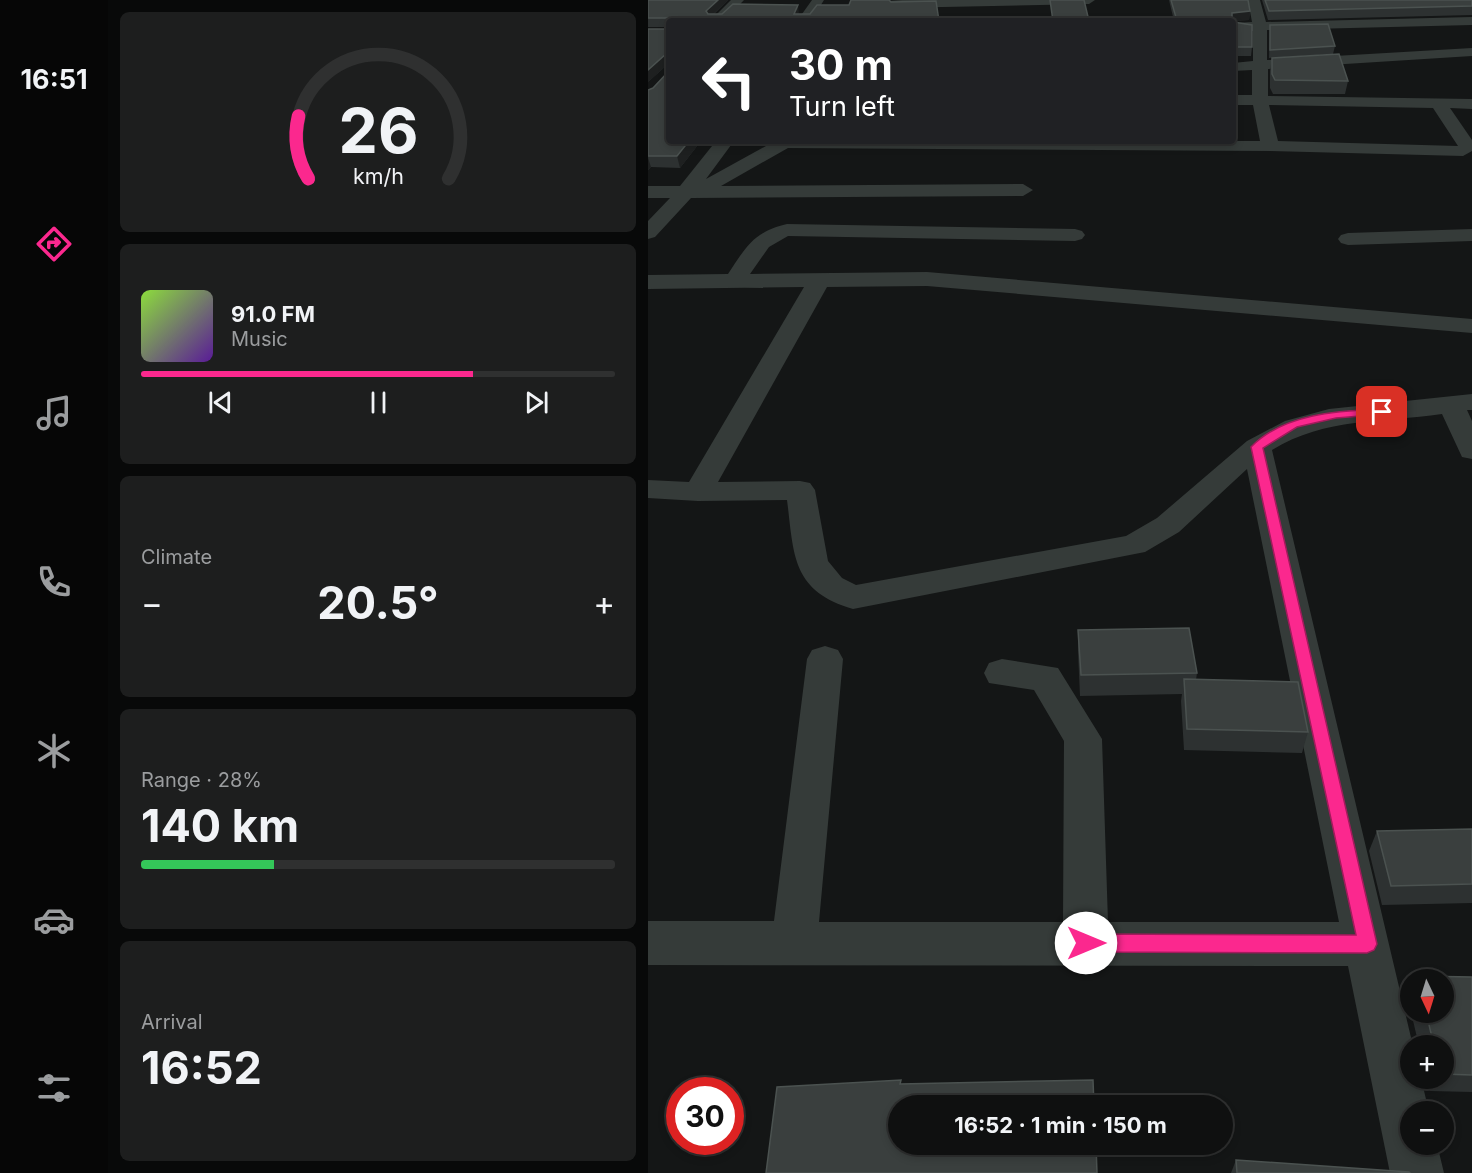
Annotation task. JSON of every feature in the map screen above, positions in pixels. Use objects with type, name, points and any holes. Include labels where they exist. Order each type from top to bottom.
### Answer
[{"type":"street","points":[[720,18],[738,0]]},
{"type":"street","points":[[806,18],[818,0]]},
{"type":"street","points":[[880,15],[894,2],[1089,0]]},
{"type":"street","points":[[1254,0],[1260,26],[1260,100],[1270,146]]},
{"type":"street","points":[[1456,21],[1472,32]]},
{"type":"street","points":[[1236,27],[1472,21]]},
{"type":"street","points":[[1236,67],[1472,52]]},
{"type":"street","points":[[1460,85],[1471,104]]},
{"type":"street","points":[[1236,100],[1471,104]]},
{"type":"street","points":[[1028,144],[1270,146],[1463,151],[1467,146],[1438,103]]},
{"type":"street","points":[[648,233],[685,193],[723,144]]},
{"type":"street","points":[[648,205],[725,178],[782,144]]},
{"type":"street","points":[[648,192],[1023,190]]},
{"type":"street","points":[[735,280],[763,239],[773,233],[787,231],[1075,235]]},
{"type":"street","points":[[1348,239],[1472,236]]},
{"type":"street","points":[[698,492],[820,279]]},
{"type":"street","points":[[648,282],[927,279],[1472,326]]},
{"type":"street","points":[[648,489],[698,492],[800,490],[812,564],[830,586],[853,597],[1134,546],[1157,536],[1257,447],[1293,425],[1336,414],[1405,411],[1462,403],[1472,451]]},
{"type":"street","points":[[1257,447],[1401,1101]]},
{"type":"street","points":[[794,944],[825,659]]},
{"type":"street","points":[[1002,673],[1045,678],[1083,739],[1086,943]]},
{"type":"street","points":[[648,943],[1367,944]]},
{"type":"street","points":[[1413,1155],[1417,1173]]},
{"type":"building","points":[[648,0],[718,0],[706,11],[708,14],[722,14],[733,4],[798,5],[794,14],[810,14],[817,5],[849,5],[851,0],[889,0],[891,2],[936,1],[939,18],[666,18],[648,18]]},
{"type":"building","points":[[1050,0],[1084,0],[1088,18],[1053,18]]},
{"type":"building","points":[[1171,0],[1248,0],[1250,11],[1232,13],[1232,18],[1176,18]]},
{"type":"building","points":[[1265,0],[1472,0],[1472,6],[1269,11]]},
{"type":"building","points":[[1236,22],[1252,25],[1252,47],[1236,47]]},
{"type":"building","points":[[1328,24],[1335,46],[1270,50],[1270,25]]},
{"type":"building","points":[[648,29],[666,29],[666,54],[648,70]]},
{"type":"building","points":[[1339,54],[1348,81],[1275,80],[1272,74],[1272,58]]},
{"type":"building","points":[[666,74],[666,144],[687,144],[677,156],[648,156],[648,90],[653,88]]},
{"type":"building","points":[[1189,628],[1197,673],[1081,675],[1078,630]]},
{"type":"building","points":[[1184,679],[1298,682],[1308,732],[1187,729]]},
{"type":"building","points":[[1472,829],[1472,884],[1391,886],[1377,831]]},
{"type":"building","points":[[1454,977],[1472,977],[1472,1075],[1454,1074],[1454,1035],[1431,1035],[1429,1023],[1454,1023]]},
{"type":"building","points":[[901,1080],[900,1084],[1093,1080],[1094,1095],[888,1095],[888,1155],[1096,1155],[1097,1173],[766,1173],[777,1087]]},
{"type":"building","points":[[1236,1160],[1409,1172],[1410,1173],[1237,1173]]},
{"type":"route","points":[[1086,943],[1367,944],[1257,447],[1293,425],[1336,414],[1382,412]]}]
